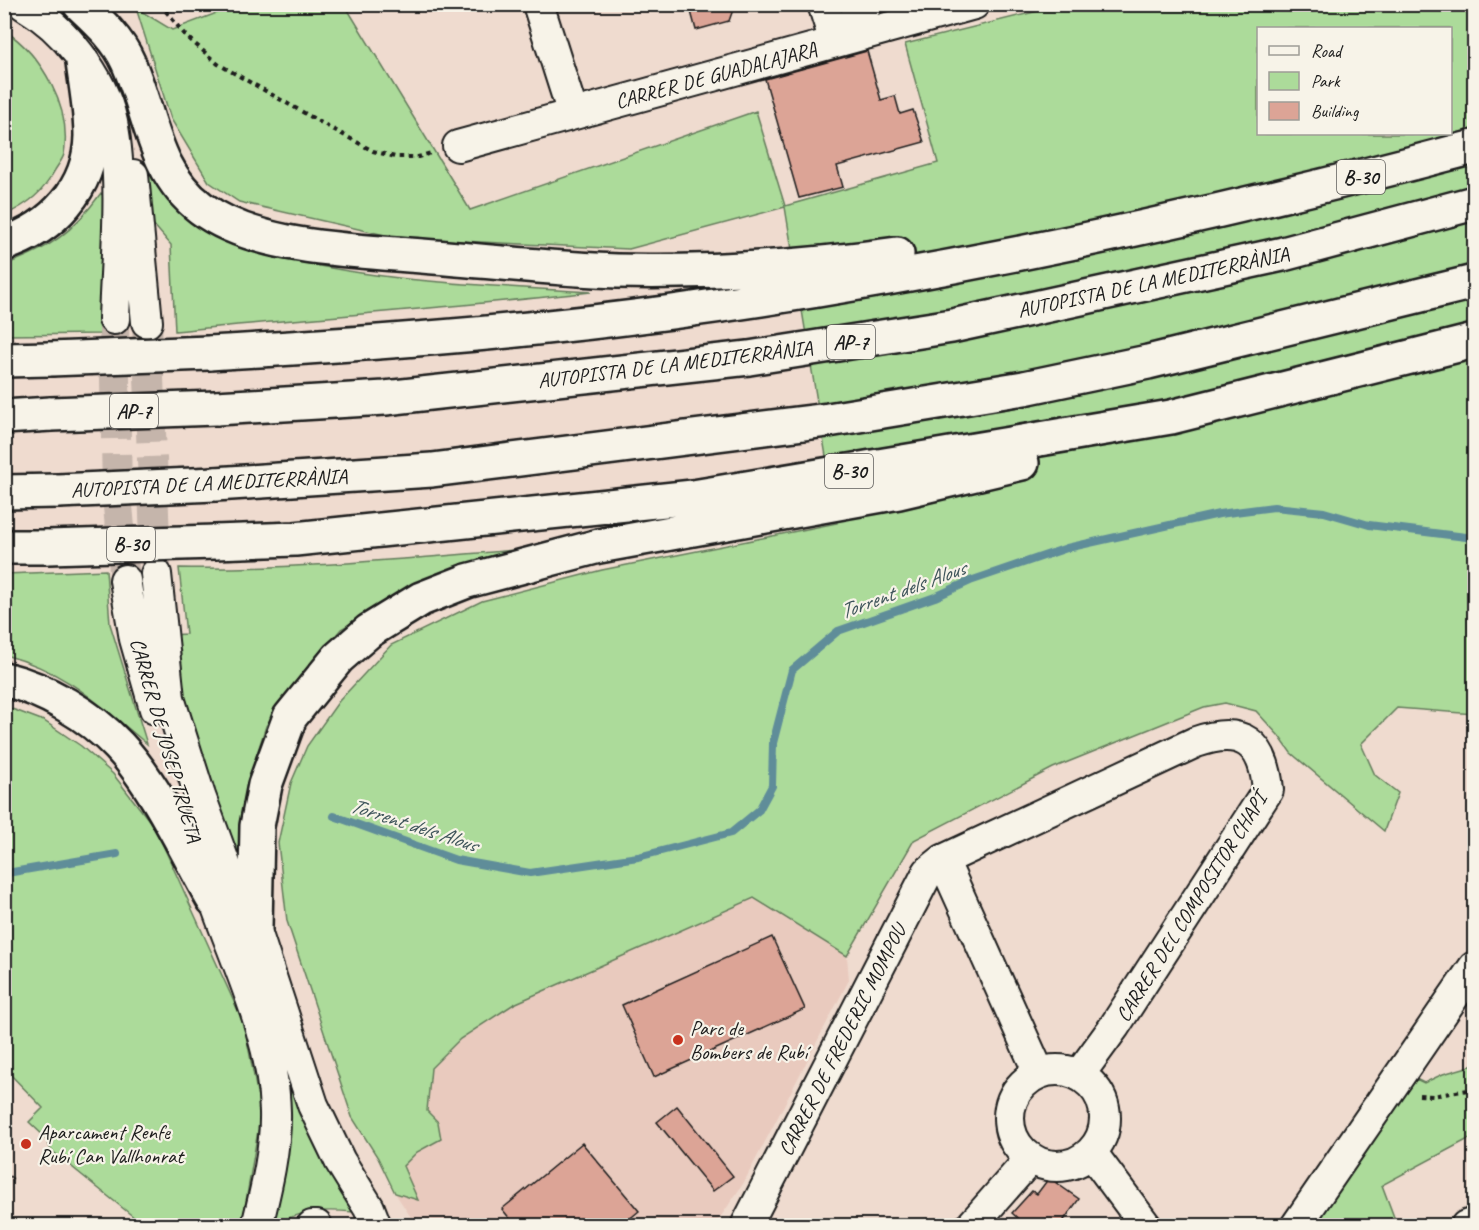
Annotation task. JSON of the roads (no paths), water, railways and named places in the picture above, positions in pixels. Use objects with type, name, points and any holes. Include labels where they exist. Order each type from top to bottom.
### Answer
[{"type":"highway","points":[[79,4],[117,43],[128,61],[161,160],[170,177],[201,208],[219,220],[272,238],[378,252],[558,267],[616,271],[724,270],[856,260],[1193,215]]},
{"type":"highway","points":[[4,244],[20,239],[48,223],[67,203],[81,181],[89,158],[91,136],[83,62]]},
{"type":"highway","name":"B-30","points":[[4,360],[209,353],[484,334],[670,312],[796,293],[1062,246],[1340,183],[1474,147]]},
{"type":"highway","name":"AUTOPISTA DE LA MEDITERRÀNIA","points":[[4,417],[385,398],[750,358],[952,326],[1284,254],[1474,203]]},
{"type":"highway","name":"AUTOPISTA DE LA MEDITERRÀNIA","points":[[4,492],[215,484],[432,470],[828,420],[1024,388],[1148,362],[1474,282]]},
{"type":"highway","name":"B-30","points":[[4,547],[295,539],[693,497],[1171,417],[1474,341]]},
{"type":"highway","points":[[255,928],[257,826],[265,785],[290,717],[338,658],[369,631],[421,599],[467,581],[599,546],[899,492],[1045,458],[1171,417]]},
{"type":"highway","points":[[4,679],[51,697],[86,719],[118,746],[142,776],[213,899]]},
{"type":"street","points":[[23,4],[63,36],[83,62],[102,94],[112,122],[118,192],[114,318]]},
{"type":"street","points":[[79,4],[111,61],[121,93],[130,141],[147,322]]},
{"type":"street","points":[[538,4],[573,114]]},
{"type":"street","points":[[824,4],[836,42]]},
{"type":"street","points":[[836,42],[867,4]]},
{"type":"street","name":"CARRER DE GUADALAJARA","points":[[458,146],[974,4]]},
{"type":"street","name":"CARRER DE JOSEP TRUETA","points":[[156,574],[164,668],[176,726],[233,886],[255,928],[313,1105],[340,1161],[369,1208],[376,1226]]},
{"type":"street","name":"CARRER DE JOSEP TRUETA","points":[[124,580],[135,639],[146,678],[213,899],[252,1000],[273,1082],[275,1114],[271,1160],[257,1226]]},
{"type":"street","name":"CARRER DEL COMPOSITOR CHAPÍ","points":[[943,860],[1196,742],[1218,734],[1240,738],[1259,751],[1266,768],[1268,790],[1114,1027],[1079,1075]]},
{"type":"street","points":[[943,860],[1039,1073]]},
{"type":"street","name":"CARRER DE FREDERIC MOMPOU","points":[[746,1226],[928,872],[943,860]]},
{"type":"street","points":[[1296,1226],[1474,967]]},
{"type":"street","points":[[1064,1070],[1079,1075],[1094,1088],[1102,1102],[1105,1119],[1102,1135],[1091,1152],[1077,1162],[1061,1166],[1044,1164],[1031,1158],[1019,1147],[1011,1132],[1009,1110],[1015,1094],[1031,1077],[1039,1073],[1064,1070]]},
{"type":"street","points":[[1091,1152],[1146,1226]]},
{"type":"street","points":[[971,1226],[1031,1158]]},
{"type":"street","points":[[1466,1226],[1474,1223]]},
{"type":"street","points":[[312,1226],[317,1226]]},
{"type":"waterway","name":"Torrent dels Alous","points":[[334,816],[456,860],[530,873],[638,857],[731,833],[759,810],[772,786],[773,743],[792,670],[838,631],[935,597],[970,581],[1067,548],[1219,514],[1274,507],[1324,512],[1369,525],[1474,538]]},
{"type":"waterway","name":"Torrent dels Alous","points":[[7,873],[117,854]]},
{"type":"tunnel","points":[[114,319],[117,496],[125,580]]},
{"type":"tunnel","points":[[147,322],[156,568]]},
{"type":"place","name":"Parc de Bombers de Rubí","points":[[678,1040]]},
{"type":"place","name":"Aparcament Renfe Rubí Can Vallhonrat","points":[[26,1144]]}]
